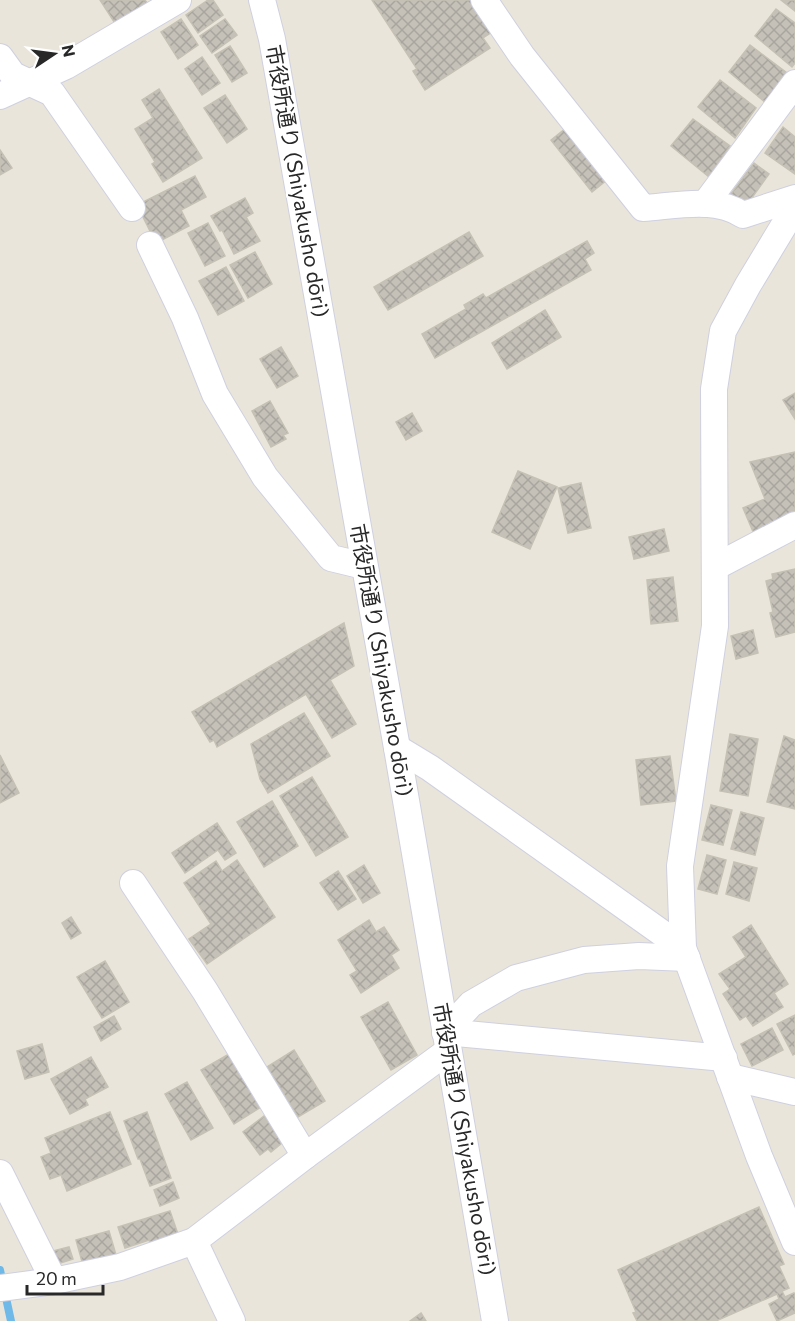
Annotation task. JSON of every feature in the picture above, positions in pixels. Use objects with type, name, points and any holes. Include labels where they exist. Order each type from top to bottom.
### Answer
[{"type":"street","points":[[0,96],[66,66],[178,0]]},
{"type":"street","name":"市役所通り (Shiyakusho dōri)","points":[[262,0],[272,39],[495,1321]]},
{"type":"street","points":[[484,0],[522,56],[643,208],[705,204],[733,209],[743,215],[795,198]]},
{"type":"street","points":[[0,57],[13,75],[52,93],[132,208]]},
{"type":"street","points":[[705,204],[795,83]]},
{"type":"street","points":[[795,207],[723,331],[714,389],[715,627],[680,866],[685,953],[759,1156],[795,1242]]},
{"type":"street","points":[[150,245],[185,318],[215,394],[265,477],[331,558],[364,566]]},
{"type":"street","points":[[715,567],[795,525]]},
{"type":"street","points":[[397,748],[430,768],[685,953]]},
{"type":"street","points":[[133,883],[205,991],[305,1156]]},
{"type":"street","points":[[7,1287],[54,1281],[120,1267],[194,1241],[305,1156],[446,1042],[471,1005],[516,978],[584,960],[685,953]]},
{"type":"street","points":[[446,1042],[727,1068],[795,1092]]},
{"type":"street","points":[[0,1173],[54,1281]]},
{"type":"street","points":[[194,1241],[232,1321]]},
{"type":"building","points":[[100,0],[145,0],[150,7],[118,28]]},
{"type":"building","points":[[208,0],[213,0],[223,15],[198,33],[186,15]]},
{"type":"building","points":[[372,0],[475,0],[495,30],[483,38],[490,48],[425,90],[413,71],[417,69]]},
{"type":"building","points":[[781,0],[795,0],[795,11]]},
{"type":"building","points":[[776,9],[795,23],[795,63],[792,67],[755,36]]},
{"type":"building","points":[[181,19],[198,45],[178,59],[161,32]]},
{"type":"building","points":[[225,19],[237,35],[212,53],[200,36]]},
{"type":"building","points":[[750,45],[787,73],[766,103],[729,72]]},
{"type":"building","points":[[230,46],[247,73],[232,82],[215,55]]},
{"type":"building","points":[[202,57],[220,83],[202,95],[185,69]]},
{"type":"building","points":[[720,80],[756,108],[735,138],[698,107]]},
{"type":"building","points":[[159,89],[202,158],[163,182],[152,164],[155,162],[135,129],[153,118],[142,100]]},
{"type":"building","points":[[225,95],[247,129],[227,143],[204,108]]},
{"type":"building","points":[[693,119],[730,146],[709,177],[671,146]]},
{"type":"building","points":[[783,127],[795,137],[795,174],[765,153]]},
{"type":"building","points":[[566,128],[607,180],[592,192],[551,140]]},
{"type":"building","points":[[0,150],[12,168],[0,175]]},
{"type":"building","points":[[754,163],[769,174],[746,206],[730,195]]},
{"type":"building","points":[[195,176],[206,197],[181,210],[189,226],[156,243],[137,205]]},
{"type":"building","points":[[245,198],[253,213],[246,217],[260,241],[234,254],[222,230],[220,231],[211,216]]},
{"type":"building","points":[[208,223],[225,256],[205,266],[188,233]]},
{"type":"building","points":[[469,232],[483,256],[388,310],[374,287]]},
{"type":"building","points":[[587,241],[594,253],[585,259],[591,270],[435,358],[422,334],[466,309],[464,305],[483,294],[486,298]]},
{"type":"building","points":[[255,252],[272,284],[248,298],[230,265]]},
{"type":"building","points":[[226,267],[244,301],[218,315],[199,281]]},
{"type":"building","points":[[545,310],[561,337],[507,369],[492,343]]},
{"type":"building","points":[[281,347],[298,376],[277,388],[260,359]]},
{"type":"building","points":[[795,393],[795,419],[783,400]]},
{"type":"building","points":[[270,401],[288,433],[283,435],[286,439],[271,447],[252,411]]},
{"type":"building","points":[[412,413],[422,431],[406,440],[396,422]]},
{"type":"building","points":[[795,452],[795,512],[754,534],[743,508],[765,499],[750,462]]},
{"type":"building","points":[[518,471],[557,487],[530,549],[492,532]]},
{"type":"building","points":[[581,483],[591,528],[568,533],[558,488]]},
{"type":"building","points":[[664,529],[669,551],[634,559],[629,537]]},
{"type":"building","points":[[795,569],[795,632],[776,637],[766,581],[773,579],[772,574]]},
{"type":"building","points":[[673,577],[678,621],[651,624],[647,580]]},
{"type":"building","points":[[344,623],[354,666],[330,680],[356,724],[332,738],[306,694],[217,747],[214,740],[210,742],[192,712]]},
{"type":"building","points":[[753,630],[758,653],[736,659],[731,636]]},
{"type":"building","points":[[304,713],[330,756],[268,793],[260,779],[251,744]]},
{"type":"building","points":[[730,734],[758,739],[748,796],[720,791]]},
{"type":"building","points":[[784,736],[795,740],[795,809],[767,802]]},
{"type":"building","points":[[0,755],[19,793],[0,803]]},
{"type":"building","points":[[670,756],[676,801],[641,805],[636,760]]},
{"type":"building","points":[[312,777],[348,837],[316,856],[280,796]]},
{"type":"building","points":[[272,801],[298,846],[264,867],[237,822]]},
{"type":"building","points":[[711,805],[732,810],[723,845],[702,840]]},
{"type":"building","points":[[741,812],[764,818],[755,855],[731,849]]},
{"type":"building","points":[[217,823],[236,853],[225,860],[218,850],[185,873],[172,853]]},
{"type":"building","points":[[707,855],[726,860],[717,894],[698,889]]},
{"type":"building","points":[[237,860],[275,917],[207,964],[189,939],[211,924],[184,883],[216,861],[222,871]]},
{"type":"building","points":[[734,862],[757,868],[749,901],[726,894]]},
{"type":"building","points":[[364,865],[380,893],[363,903],[347,876]]},
{"type":"building","points":[[338,871],[356,899],[338,910],[320,883]]},
{"type":"building","points":[[71,917],[81,933],[71,939],[62,923]]},
{"type":"building","points":[[369,920],[376,932],[384,927],[399,950],[391,955],[399,968],[361,993],[350,975],[357,971],[338,940]]},
{"type":"building","points":[[751,925],[788,984],[774,993],[783,1007],[753,1026],[746,1016],[740,1020],[723,994],[730,989],[719,974],[746,957],[733,937]]},
{"type":"building","points":[[105,961],[129,1002],[102,1018],[77,977]]},
{"type":"building","points":[[388,1002],[417,1055],[391,1070],[361,1017]]},
{"type":"building","points":[[795,1015],[795,1054],[793,1055],[777,1024]]},
{"type":"building","points":[[114,1016],[121,1029],[101,1041],[94,1027]]},
{"type":"building","points":[[772,1028],[783,1050],[752,1066],[741,1044]]},
{"type":"building","points":[[42,1044],[49,1072],[25,1079],[17,1051]]},
{"type":"building","points":[[294,1050],[325,1101],[298,1117],[267,1067]]},
{"type":"building","points":[[229,1054],[261,1107],[234,1124],[201,1070]]},
{"type":"building","points":[[91,1057],[108,1087],[85,1099],[88,1105],[70,1114],[51,1079]]},
{"type":"building","points":[[187,1082],[213,1128],[191,1140],[165,1094]]},
{"type":"building","points":[[110,1112],[131,1164],[67,1191],[61,1175],[50,1179],[41,1157],[51,1153],[45,1138]]},
{"type":"building","points":[[147,1112],[171,1178],[150,1186],[124,1121]]},
{"type":"building","points":[[264,1116],[283,1142],[271,1152],[268,1149],[260,1155],[243,1132]]},
{"type":"building","points":[[173,1182],[179,1198],[160,1206],[154,1190]]},
{"type":"building","points":[[759,1207],[784,1264],[779,1266],[789,1288],[782,1291],[785,1297],[795,1294],[795,1313],[777,1321],[769,1304],[779,1299],[777,1294],[716,1321],[637,1321],[633,1313],[636,1312],[618,1270]]},
{"type":"building","points":[[170,1211],[180,1240],[152,1249],[149,1240],[125,1248],[118,1227]]},
{"type":"building","points":[[109,1231],[116,1255],[83,1265],[76,1240]]},
{"type":"building","points":[[69,1247],[73,1259],[57,1264],[53,1251]]},
{"type":"building","points":[[421,1313],[426,1321],[410,1321]]},
{"type":"waterway","points":[[0,1270],[11,1321]]}]
